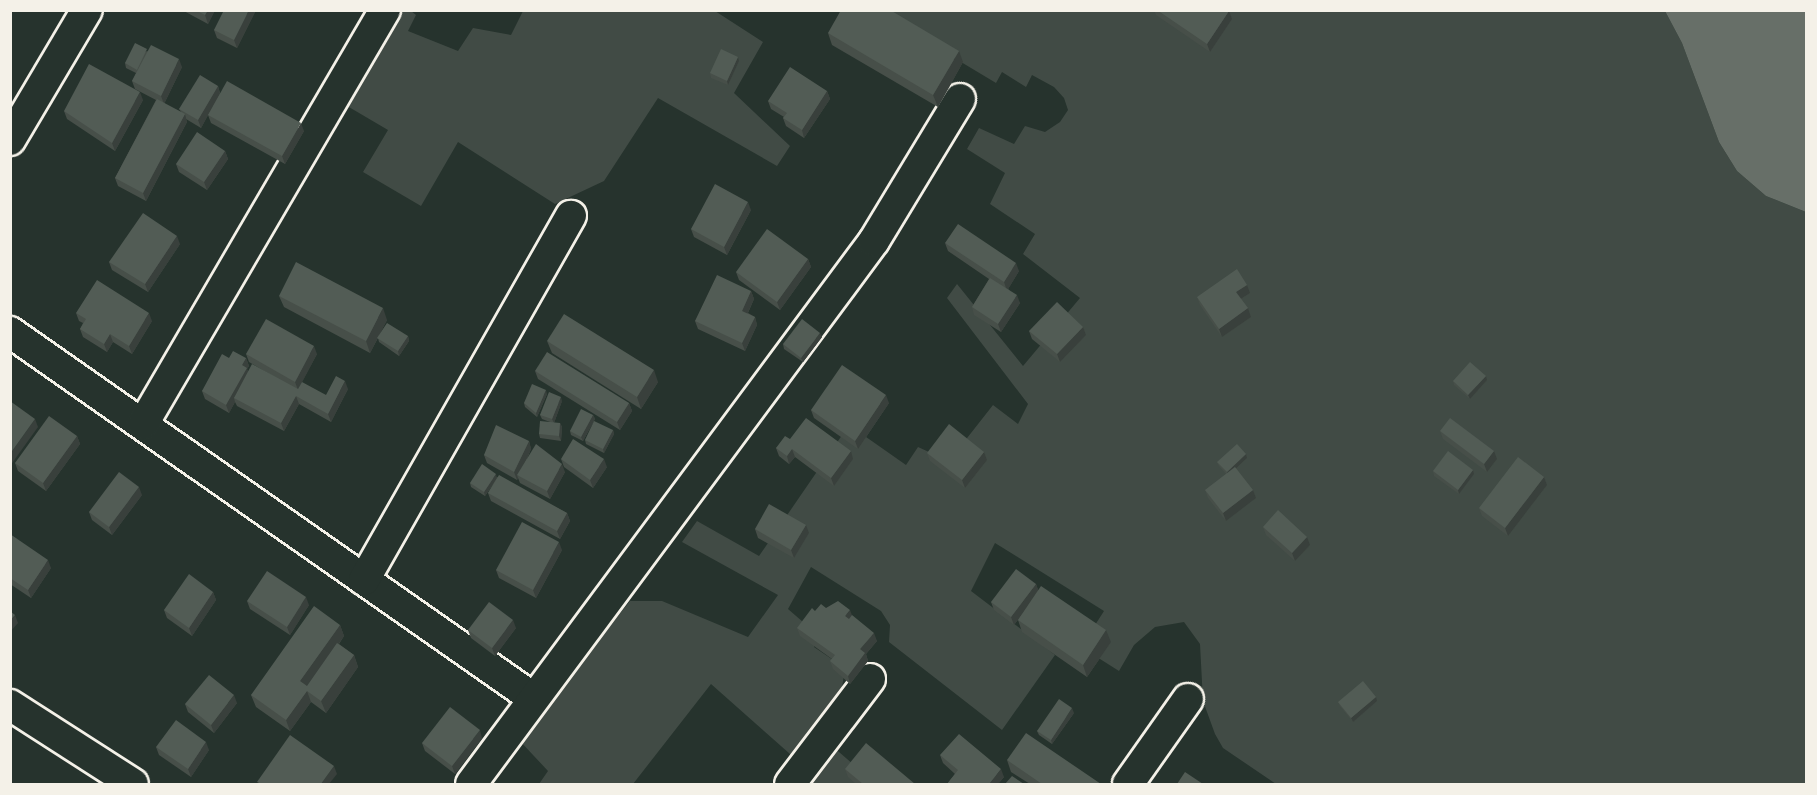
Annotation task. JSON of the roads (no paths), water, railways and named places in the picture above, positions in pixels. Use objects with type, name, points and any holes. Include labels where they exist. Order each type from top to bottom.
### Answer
[{"type":"street","points":[[10,140],[87,10]]},
{"type":"street","points":[[143,424],[385,10]]},
{"type":"street","points":[[471,784],[874,241],[960,99]]},
{"type":"street","points":[[364,580],[571,216]]},
{"type":"street","points":[[10,332],[533,698]]},
{"type":"street","points":[[790,784],[870,679]]},
{"type":"street","points":[[1128,784],[1188,699]]},
{"type":"street","points":[[10,705],[133,784]]}]
